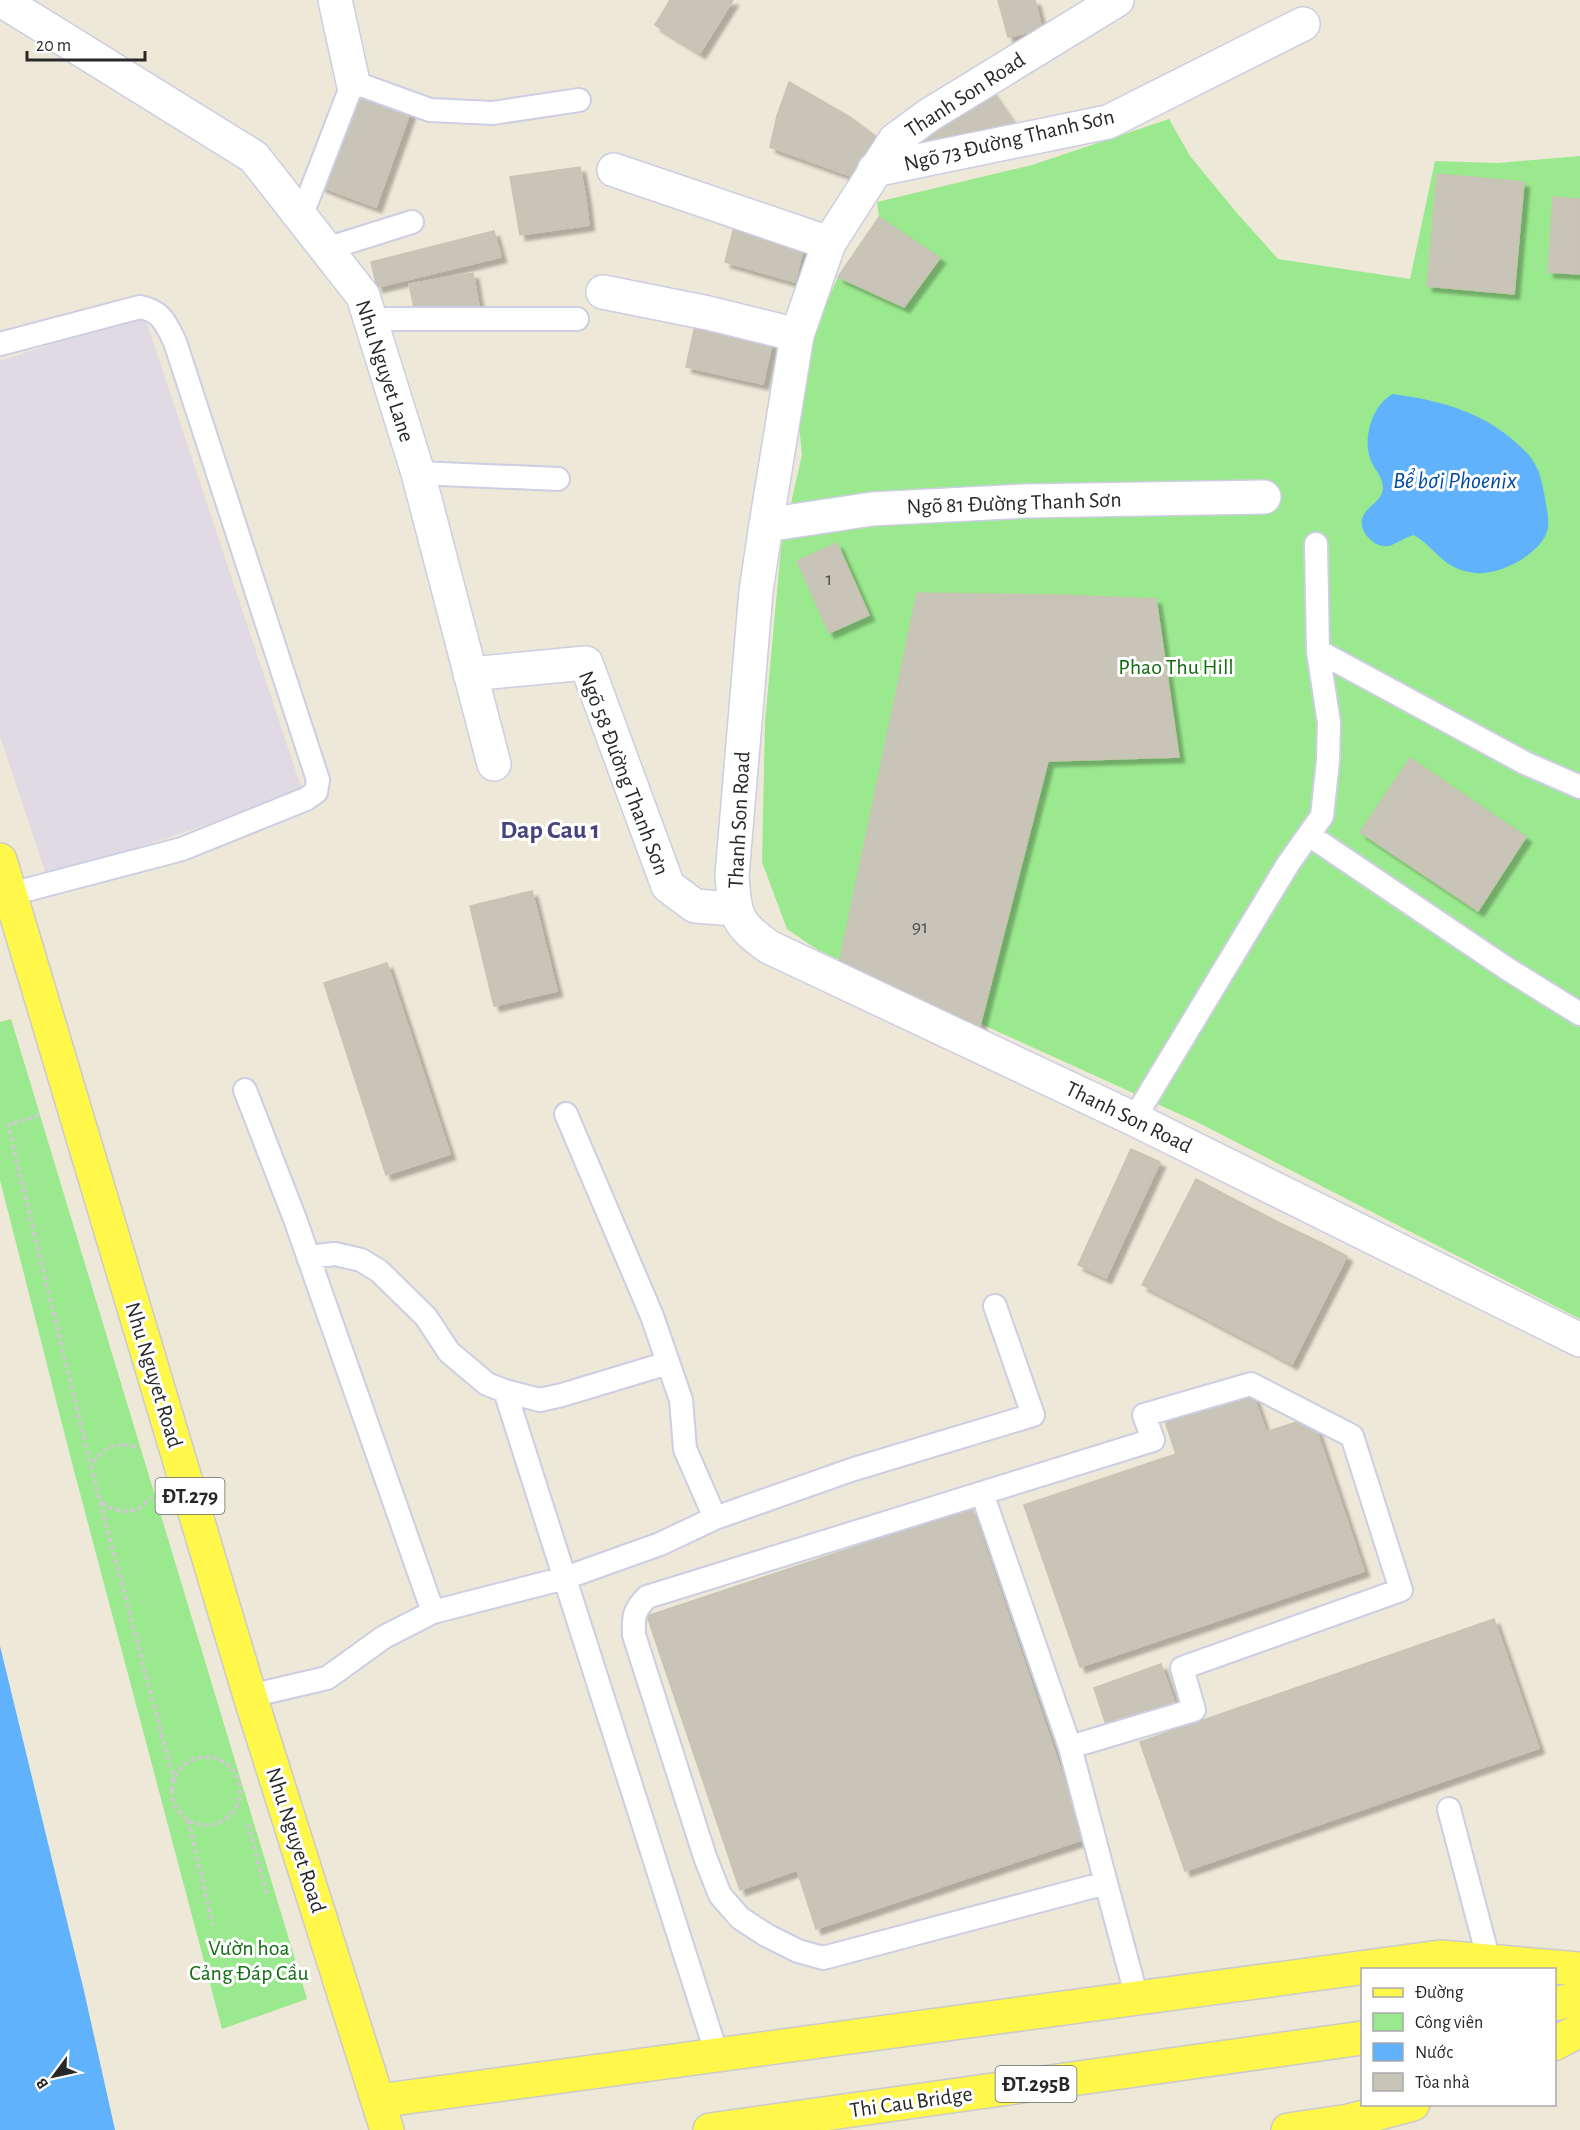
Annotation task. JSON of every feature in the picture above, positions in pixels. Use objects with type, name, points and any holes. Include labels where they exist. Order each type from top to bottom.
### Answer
[{"type":"main road","name":"Nhu Nguyet Road","points":[[0,860],[250,1696],[383,2116]]},
{"type":"main road","points":[[383,2116],[717,2055],[1440,1957],[1580,1969]]},
{"type":"main road","points":[[1556,2004],[1580,1998]]},
{"type":"main road","points":[[1556,2043],[1580,2030]]},
{"type":"main road","name":"Thi Cau Bridge","points":[[710,2130],[1361,2038]]},
{"type":"main road","points":[[1288,2130],[1349,2121],[1405,2106]]},
{"type":"street","name":"Nhu Nguyet Lane","points":[[2,0],[254,157],[363,296],[418,473],[494,764]]},
{"type":"street","points":[[335,0],[353,82]]},
{"type":"street","name":"Thanh Son Road","points":[[1117,0],[929,115],[895,140],[830,243],[797,335],[756,591],[732,875],[735,909],[748,932],[769,947],[1134,1119],[1580,1340]]},
{"type":"street","name":"Ngõ 73 Đường Thanh Sơn","points":[[874,170],[1108,122],[1303,24]]},
{"type":"street","points":[[614,170],[830,243]]},
{"type":"street","points":[[603,292],[708,313],[797,335]]},
{"type":"street","name":"Ngõ 81 Đường Thanh Sơn","points":[[766,525],[872,509],[1025,501],[1264,497]]},
{"type":"street","name":"Ngõ 58 Đường Thanh Sơn","points":[[470,674],[586,663],[668,886],[695,906],[735,909]]},
{"type":"street","points":[[1317,2130],[1349,2121]]},
{"type":"lane","points":[[301,217],[353,82],[430,110],[494,113],[579,100]]},
{"type":"lane","points":[[326,249],[412,222]]},
{"type":"lane","points":[[0,344],[140,307],[151,309],[164,320],[175,342],[318,780],[316,792],[306,799],[182,849],[11,894]]},
{"type":"lane","points":[[370,319],[577,320]]},
{"type":"lane","points":[[418,473],[558,479]]},
{"type":"lane","points":[[1134,1119],[1288,864],[1322,816],[1328,761],[1329,723],[1318,651],[1316,544]]},
{"type":"lane","points":[[1318,651],[1525,763],[1580,787]]},
{"type":"lane","points":[[1309,835],[1506,968],[1580,1014]]},
{"type":"lane","points":[[244,1090],[308,1257],[433,1612]]},
{"type":"lane","points":[[566,1114],[652,1316],[681,1400],[685,1449],[715,1518]]},
{"type":"lane","points":[[308,1257],[335,1254],[361,1260],[379,1271],[426,1317],[449,1352],[487,1384],[505,1391],[540,1400],[668,1363]]},
{"type":"lane","points":[[250,1696],[327,1678],[384,1637],[433,1612],[565,1578],[660,1544],[715,1518],[851,1470],[1033,1415],[995,1306]]},
{"type":"lane","points":[[1070,1747],[1194,1710],[1182,1668],[1401,1590],[1352,1436],[1251,1384],[1144,1415],[1153,1440],[647,1597],[637,1608],[633,1622],[637,1646],[705,1857],[720,1895],[740,1918],[787,1946],[823,1958],[1106,1883]]},
{"type":"lane","points":[[505,1391],[717,2055]]},
{"type":"lane","points":[[982,1493],[1070,1747],[1137,1998]]},
{"type":"lane","points":[[1449,1809],[1489,1961]]},
{"type":"path","points":[[45,1124],[42,1114],[8,1125],[91,1467],[174,1781]]},
{"type":"path","points":[[91,1467],[96,1457],[114,1445],[136,1446],[139,1457]]},
{"type":"path","points":[[102,1503],[114,1510],[135,1510],[143,1506],[150,1498],[147,1488]]},
{"type":"path","points":[[240,1793],[233,1812],[217,1824],[197,1824],[188,1820],[180,1812],[174,1803],[172,1792],[179,1771],[187,1763],[207,1757],[228,1765],[235,1774],[240,1793],[243,1805]]},
{"type":"path","points":[[246,1816],[267,1895]]},
{"type":"path","points":[[188,1820],[213,1925]]},
{"type":"shaded area","points":[[144,314],[303,793],[47,877],[0,736],[0,361]]},
{"type":"green space","name":"Phao Thu Hill","points":[[1169,119],[1190,156],[1278,259],[1410,279],[1435,161],[1498,163],[1580,156],[1580,1319],[1197,1122],[818,950],[787,929],[762,862],[765,722],[781,547],[802,455],[799,425],[809,341],[838,277],[904,307],[940,259],[879,217],[877,202],[1032,165]]},
{"type":"green space","name":"Vườn hoa Cảng Đáp Cầu","points":[[11,1019],[307,1999],[222,2029],[72,1463],[0,1180],[0,1022]]},
{"type":"water","name":"Bể bơi Phoenix","points":[[1393,394],[1447,405],[1480,418],[1511,438],[1529,455],[1540,475],[1548,523],[1544,538],[1538,546],[1507,567],[1485,573],[1475,573],[1464,571],[1447,563],[1414,535],[1387,546],[1376,544],[1367,536],[1363,528],[1364,514],[1382,494],[1383,488],[1381,478],[1369,454],[1368,434],[1379,406]]},
{"type":"water","points":[[0,1646],[84,1991],[115,2130],[0,2130]]},
{"type":"building","points":[[670,0],[733,0],[700,53],[655,25]]},
{"type":"building","points":[[998,0],[1035,0],[1042,29],[1008,37]]},
{"type":"building","points":[[789,82],[850,117],[836,138],[777,116]]},
{"type":"building","points":[[986,84],[1019,132],[922,156],[908,135]]},
{"type":"building","points":[[356,86],[379,95],[343,195],[320,186]]},
{"type":"building","points":[[379,95],[412,107],[376,207],[343,195]]},
{"type":"building","points":[[777,116],[836,138],[850,117],[879,139],[854,177],[770,147]]},
{"type":"building","points":[[580,167],[586,200],[516,211],[510,177]]},
{"type":"building","points":[[1437,174],[1524,182],[1514,294],[1427,286]]},
{"type":"building","points":[[1553,197],[1580,199],[1580,274],[1548,272]]},
{"type":"building","points":[[586,200],[589,225],[520,235],[516,211]]},
{"type":"building","points":[[879,217],[940,258],[904,307],[838,277]]},
{"type":"building","points":[[735,223],[805,242],[795,282],[725,262]]},
{"type":"building","points":[[494,231],[501,257],[377,287],[371,262]]},
{"type":"building","points":[[473,273],[479,306],[416,317],[409,284]]},
{"type":"building","points":[[696,321],[773,338],[763,384],[686,367]]},
{"type":"building","points":[[837,543],[869,615],[829,633],[797,561]]},
{"type":"building","points":[[917,593],[1156,599],[1179,757],[1048,761],[980,1026],[839,964]]},
{"type":"building","points":[[1410,758],[1526,837],[1478,911],[1360,832]]},
{"type":"building","points":[[532,891],[557,991],[494,1006],[470,906]]},
{"type":"building","points":[[387,963],[450,1154],[386,1175],[324,983]]},
{"type":"building","points":[[1131,1149],[1160,1162],[1106,1278],[1078,1265]]},
{"type":"building","points":[[1196,1179],[1228,1196],[1175,1302],[1142,1285]]},
{"type":"building","points":[[1228,1196],[1253,1209],[1200,1315],[1175,1302]]},
{"type":"building","points":[[1253,1209],[1282,1224],[1228,1330],[1200,1315]]},
{"type":"building","points":[[1282,1224],[1318,1241],[1263,1348],[1228,1330]]},
{"type":"building","points":[[1318,1241],[1347,1256],[1292,1364],[1263,1348]]},
{"type":"building","points":[[1251,1389],[1266,1432],[1312,1417],[1364,1571],[1080,1667],[1024,1505],[1176,1454],[1164,1418]]},
{"type":"building","points":[[972,1508],[1084,1839],[816,1929],[797,1870],[740,1890],[647,1616]]},
{"type":"building","points":[[1494,1619],[1539,1748],[1185,1871],[1140,1742]]},
{"type":"building","points":[[1161,1664],[1175,1704],[1107,1728],[1094,1688]]},
{"type":"district","name":"Dap Cau 1","points":[[550,830]]}]
